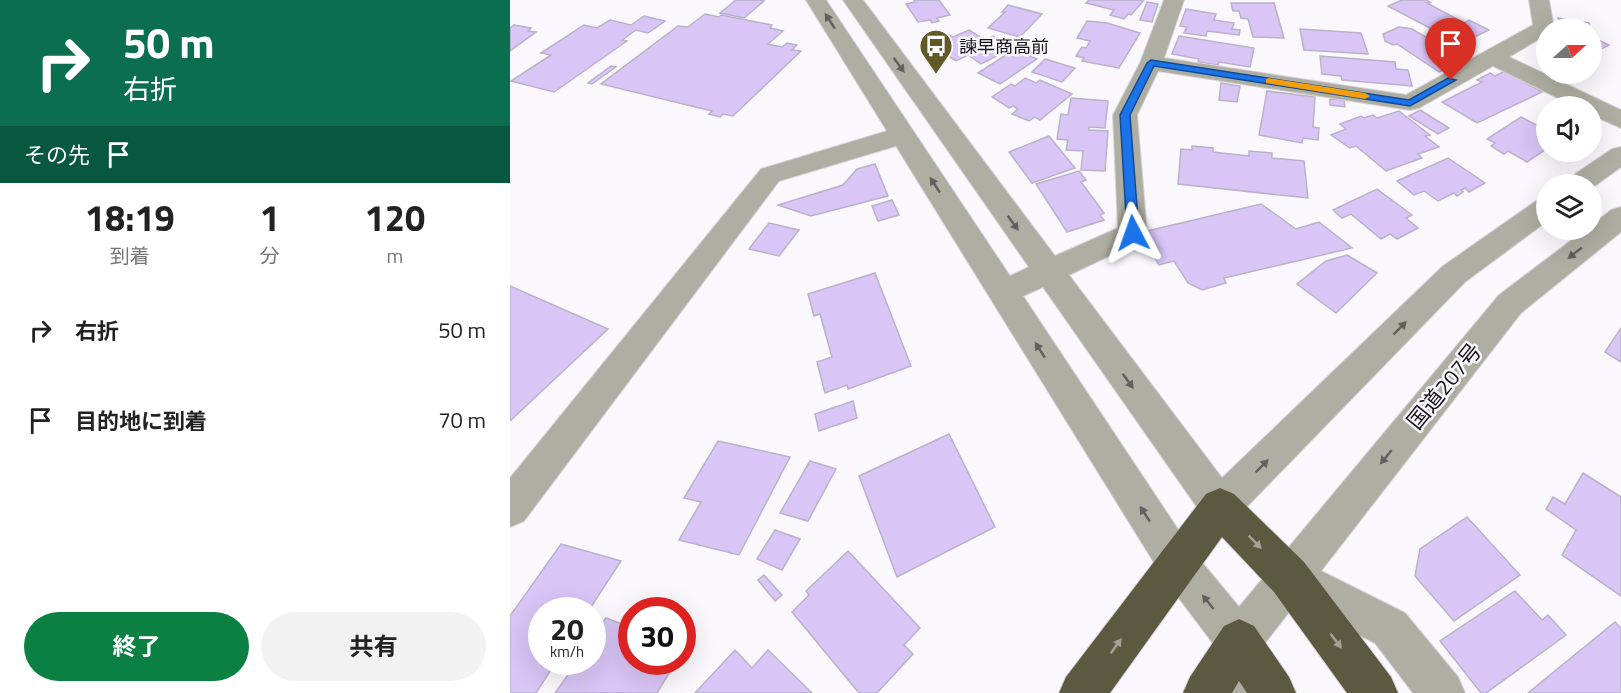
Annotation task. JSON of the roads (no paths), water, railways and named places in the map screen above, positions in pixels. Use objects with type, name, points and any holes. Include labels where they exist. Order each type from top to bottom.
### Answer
[{"type":"highway","points":[[1082,693],[1220,507],[1289,577],[1375,693]]},
{"type":"highway","points":[[1239,641],[1273,693]]},
{"type":"highway","name":"国道207号","points":[[1206,693],[1239,641]]},
{"type":"street","points":[[816,0],[1177,563],[1239,641],[1247,693]]},
{"type":"street","points":[[1003,292],[1133,233],[1125,115],[1151,63],[1174,0]]},
{"type":"street","points":[[1151,63],[1410,103],[1544,28],[1539,0]]},
{"type":"street","points":[[864,7],[1048,272],[1220,507],[1454,274],[1536,215]]},
{"type":"street","points":[[1492,57],[1621,120]]},
{"type":"street","points":[[510,508],[770,175],[903,135]]},
{"type":"street","points":[[1593,174],[1621,155]]},
{"type":"street","name":"国道207号","points":[[1239,641],[1510,304],[1621,218]]},
{"type":"street","points":[[1289,577],[1390,628],[1442,693]]},
{"type":"place","name":"諫早商高前","points":[[936,75]]}]
